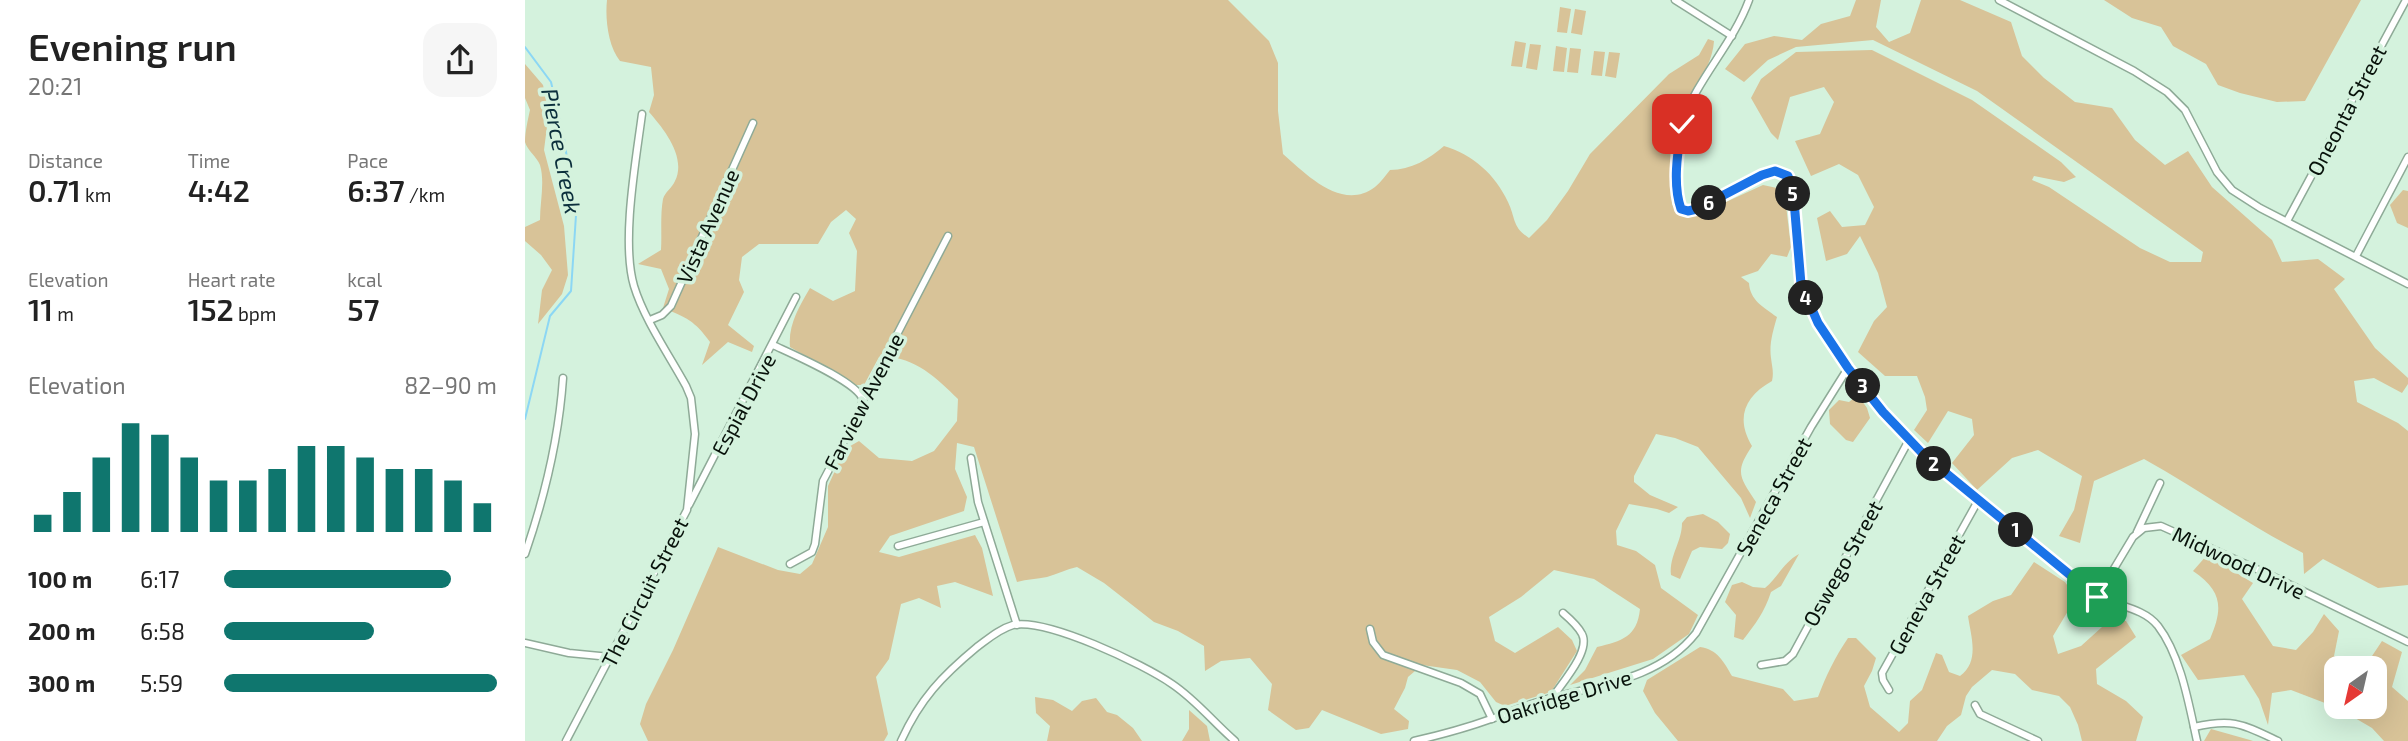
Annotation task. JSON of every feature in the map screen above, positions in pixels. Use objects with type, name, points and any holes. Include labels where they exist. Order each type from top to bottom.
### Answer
[{"type":"street","points":[[1675,0],[1732,36]]},
{"type":"street","points":[[1749,0],[1732,36],[1697,92],[1682,124],[1677,175],[1681,209],[1697,209],[1762,175],[1775,171],[1788,176],[1793,189],[1801,284],[1818,323],[1848,368],[1883,412],[1945,473],[2097,597],[2141,613],[2156,624],[2179,671],[2197,741]]},
{"type":"street","points":[[1999,0],[2134,71],[2167,92],[2191,121],[2211,162],[2224,181],[2247,200],[2408,284]]},
{"type":"street","name":"Oneonta Street","points":[[2287,221],[2406,0]]},
{"type":"street","name":"The Circuit Street","points":[[566,741],[687,510],[695,434],[691,398],[634,286],[629,257],[634,170],[642,114]]},
{"type":"street","name":"Vista Avenue","points":[[650,320],[662,315],[671,306],[753,124]]},
{"type":"street","points":[[2356,256],[2408,157]]},
{"type":"street","name":"Farview Avenue","points":[[790,564],[812,552],[823,481],[948,236]]},
{"type":"street","name":"Espial Drive","points":[[687,510],[796,298]]},
{"type":"street","points":[[773,345],[856,390],[863,400]]},
{"type":"street","name":"Seneca Street","points":[[1700,626],[1811,427],[1848,368]]},
{"type":"street","points":[[525,554],[556,441],[563,378]]},
{"type":"street","name":"Oswego Street","points":[[1761,666],[1785,661],[1793,654],[1909,440]]},
{"type":"street","points":[[971,458],[978,502],[1017,625]]},
{"type":"street","points":[[2097,597],[2137,532],[2160,483]]},
{"type":"street","name":"Geneva Street","points":[[1889,690],[1882,673],[1979,499]]},
{"type":"street","points":[[898,546],[984,522]]},
{"type":"street","name":"Midwood Drive","points":[[2137,532],[2153,526],[2171,529],[2408,642]]},
{"type":"street","points":[[1552,698],[1584,648],[1584,637],[1580,629],[1563,612]]},
{"type":"street","points":[[901,741],[923,699],[948,671],[994,634],[1017,625],[1054,631],[1128,658],[1196,702],[1235,741]]},
{"type":"street","name":"Oakridge Drive","points":[[1413,741],[1492,719],[1552,698],[1618,682],[1645,671],[1682,648],[1700,626]]},
{"type":"street","points":[[1370,629],[1373,642],[1383,655],[1473,688],[1485,700],[1492,719]]},
{"type":"street","points":[[525,643],[569,653],[610,657]]},
{"type":"street","points":[[1975,705],[1980,714],[2038,741]]},
{"type":"street","points":[[2194,727],[2231,722],[2278,741]]},
{"type":"shaded area","points":[[607,0],[1228,0],[1269,41],[1278,63],[1278,111],[1283,154],[1302,171],[1337,193],[1363,194],[1375,187],[1390,170],[1419,163],[1444,146],[1474,160],[1490,174],[1503,192],[1517,226],[1529,238],[1547,220],[1590,154],[1669,74],[1699,55],[1708,39],[1714,41],[1708,64],[1674,131],[1670,157],[1672,204],[1677,212],[1702,213],[1763,185],[1777,188],[1785,197],[1791,247],[1787,257],[1771,254],[1758,271],[1741,277],[1749,283],[1758,303],[1777,317],[1771,348],[1772,381],[1755,394],[1745,409],[1744,426],[1752,446],[1743,463],[1741,475],[1756,502],[1750,518],[1741,498],[1698,447],[1656,434],[1634,476],[1634,482],[1650,495],[1678,507],[1669,513],[1629,504],[1616,531],[1617,545],[1636,551],[1655,565],[1661,588],[1698,615],[1689,634],[1653,659],[1570,685],[1585,670],[1597,647],[1621,640],[1632,632],[1640,609],[1594,579],[1554,570],[1521,597],[1489,617],[1495,641],[1515,653],[1558,627],[1572,640],[1577,651],[1551,692],[1505,706],[1496,702],[1480,682],[1457,670],[1422,665],[1408,677],[1394,709],[1409,721],[1408,729],[1381,734],[1322,710],[1309,728],[1296,730],[1268,710],[1272,684],[1250,658],[1221,661],[1205,671],[1204,646],[1178,631],[1154,622],[1104,583],[1077,567],[1047,577],[1017,582],[974,447],[957,443],[955,469],[967,497],[964,511],[890,536],[879,552],[899,557],[975,535],[982,548],[993,596],[955,582],[937,586],[941,608],[919,598],[901,604],[889,659],[876,677],[888,734],[884,741],[648,741],[640,724],[646,704],[718,547],[778,570],[800,574],[812,564],[828,527],[828,486],[845,449],[859,441],[879,458],[912,461],[934,451],[957,421],[958,399],[932,375],[902,359],[879,357],[864,385],[856,385],[790,347],[798,309],[810,288],[833,301],[855,291],[857,251],[849,233],[856,219],[846,210],[831,222],[818,244],[759,244],[742,257],[739,280],[744,292],[728,325],[754,346],[752,352],[728,342],[702,365],[710,342],[689,320],[663,308],[669,289],[661,269],[638,264],[661,250],[663,199],[675,181],[678,162],[672,144],[649,112],[654,95],[651,67],[620,61],[616,55],[607,24]]},
{"type":"shaded area","points":[[1856,0],[1881,0],[1876,27],[1889,42],[1910,33],[1921,0],[1960,0],[2011,22],[2022,56],[2044,78],[2075,102],[2112,108],[2135,140],[2165,165],[2188,151],[2212,187],[2272,240],[2282,262],[2318,259],[2345,279],[2334,289],[2375,348],[2408,378],[2408,384],[2402,393],[2374,378],[2354,381],[2357,402],[2408,431],[2408,585],[2378,588],[2323,559],[2304,574],[2303,553],[2144,459],[2094,481],[2080,543],[2059,536],[2074,510],[2082,476],[2038,450],[2012,458],[1977,490],[1952,463],[1974,435],[1972,419],[1948,411],[1928,443],[1914,430],[1927,410],[1917,376],[1885,376],[1858,352],[1874,321],[1887,307],[1878,273],[1860,236],[1847,254],[1826,261],[1817,218],[1830,211],[1842,227],[1865,225],[1874,207],[1858,175],[1839,164],[1811,176],[1795,141],[1820,134],[1834,102],[1824,87],[1790,97],[1778,140],[1771,133],[1751,98],[1761,79],[1796,52],[1872,50],[1972,100],[2061,162],[2076,177],[2064,182],[2034,176],[2032,180],[2049,187],[2140,248],[2170,262],[2201,262],[2203,252],[1977,91],[1873,40],[1796,47],[1768,60],[1744,82],[1725,69],[1745,44],[1774,36],[1802,40],[1821,24],[1850,16]]},
{"type":"shaded area","points":[[2104,0],[2361,0],[2305,101],[2277,102],[2218,85],[2206,64],[2173,46],[2161,27],[2132,18]]},
{"type":"shaded area","points":[[1560,7],[1571,9],[1567,33],[1557,32]]},
{"type":"shaded area","points":[[1575,9],[1586,11],[1582,35],[1571,33]]},
{"type":"shaded area","points":[[1515,41],[1526,43],[1522,67],[1511,66]]},
{"type":"shaded area","points":[[1530,44],[1541,45],[1537,70],[1526,68]]},
{"type":"shaded area","points":[[1556,46],[1567,48],[1564,72],[1553,71]]},
{"type":"shaded area","points":[[1570,48],[1581,49],[1578,73],[1567,72]]},
{"type":"shaded area","points":[[1594,51],[1605,52],[1602,76],[1591,75]]},
{"type":"shaded area","points":[[1609,52],[1620,53],[1616,78],[1605,76]]},
{"type":"shaded area","points":[[525,64],[543,85],[549,111],[544,150],[564,226],[568,275],[562,294],[538,324],[542,290],[552,270],[541,255],[525,241],[525,227],[540,220],[542,185],[540,165],[525,142],[530,110],[525,98]]},
{"type":"shaded area","points":[[2403,190],[2408,191],[2408,228],[2397,223],[2390,205]]},
{"type":"shaded area","points":[[1860,398],[1870,418],[1853,442],[1846,440],[1830,424],[1829,410],[1839,400],[1849,402]]},
{"type":"shaded area","points":[[1703,514],[1718,522],[1730,534],[1728,543],[1722,549],[1700,547],[1692,551],[1680,579],[1671,575],[1671,568],[1682,523],[1687,517]]},
{"type":"shaded area","points":[[1799,554],[1781,586],[1771,592],[1759,618],[1743,640],[1734,637],[1736,615],[1725,602],[1732,585],[1742,582],[1765,588],[1789,561]]},
{"type":"shaded area","points":[[2207,555],[2253,583],[2242,599],[2273,646],[2296,650],[2313,632],[2324,614],[2339,631],[2334,656],[2324,656],[2324,703],[2291,690],[2272,693],[2268,725],[2259,699],[2244,675],[2198,680],[2181,655],[2210,639],[2217,619],[2218,601],[2210,586],[2193,571]]},
{"type":"shaded area","points":[[2034,562],[2065,582],[2074,595],[2053,636],[2058,654],[2081,646],[2112,618],[2126,621],[2136,637],[2096,669],[2097,684],[2126,701],[2143,717],[2136,741],[2082,741],[2070,707],[2059,696],[2032,690],[2015,674],[1992,670],[1972,687],[1966,696],[1961,715],[1947,726],[1937,741],[1678,741],[1655,713],[1643,691],[1647,680],[1700,647],[1715,653],[1732,676],[1783,689],[1794,701],[1818,697],[1843,645],[1848,638],[1856,638],[1876,658],[1864,686],[1870,707],[1899,732],[1908,723],[1910,701],[1922,690],[1936,653],[1942,655],[1949,672],[1960,676],[1972,656],[1968,616],[1993,601],[2011,595]]},
{"type":"shaded area","points":[[2382,641],[2402,652],[2392,687],[2408,701],[2408,741],[2384,741],[2372,728],[2357,719],[2387,719],[2387,656],[2372,656]]},
{"type":"shaded area","points":[[1035,697],[1053,700],[1072,711],[1082,701],[1096,698],[1107,712],[1117,715],[1133,728],[1142,741],[1047,741],[1050,726],[1036,713]]},
{"type":"shaded area","points":[[1189,710],[1207,726],[1210,741],[1182,741],[1189,729]]},
{"type":"shaded area","points":[[2211,729],[2250,740],[2253,741],[2204,741]]},
{"type":"waterway","name":"Pierce Creek","points":[[525,47],[551,82],[564,139],[576,215],[571,291],[550,316],[525,419]]},
{"type":"route","points":[[1682,124],[1677,175],[1681,209],[1697,209],[1762,175],[1775,171],[1788,176],[1793,189],[1801,284],[1809,307],[1848,368],[1883,412],[1925,456],[2097,597]]}]
